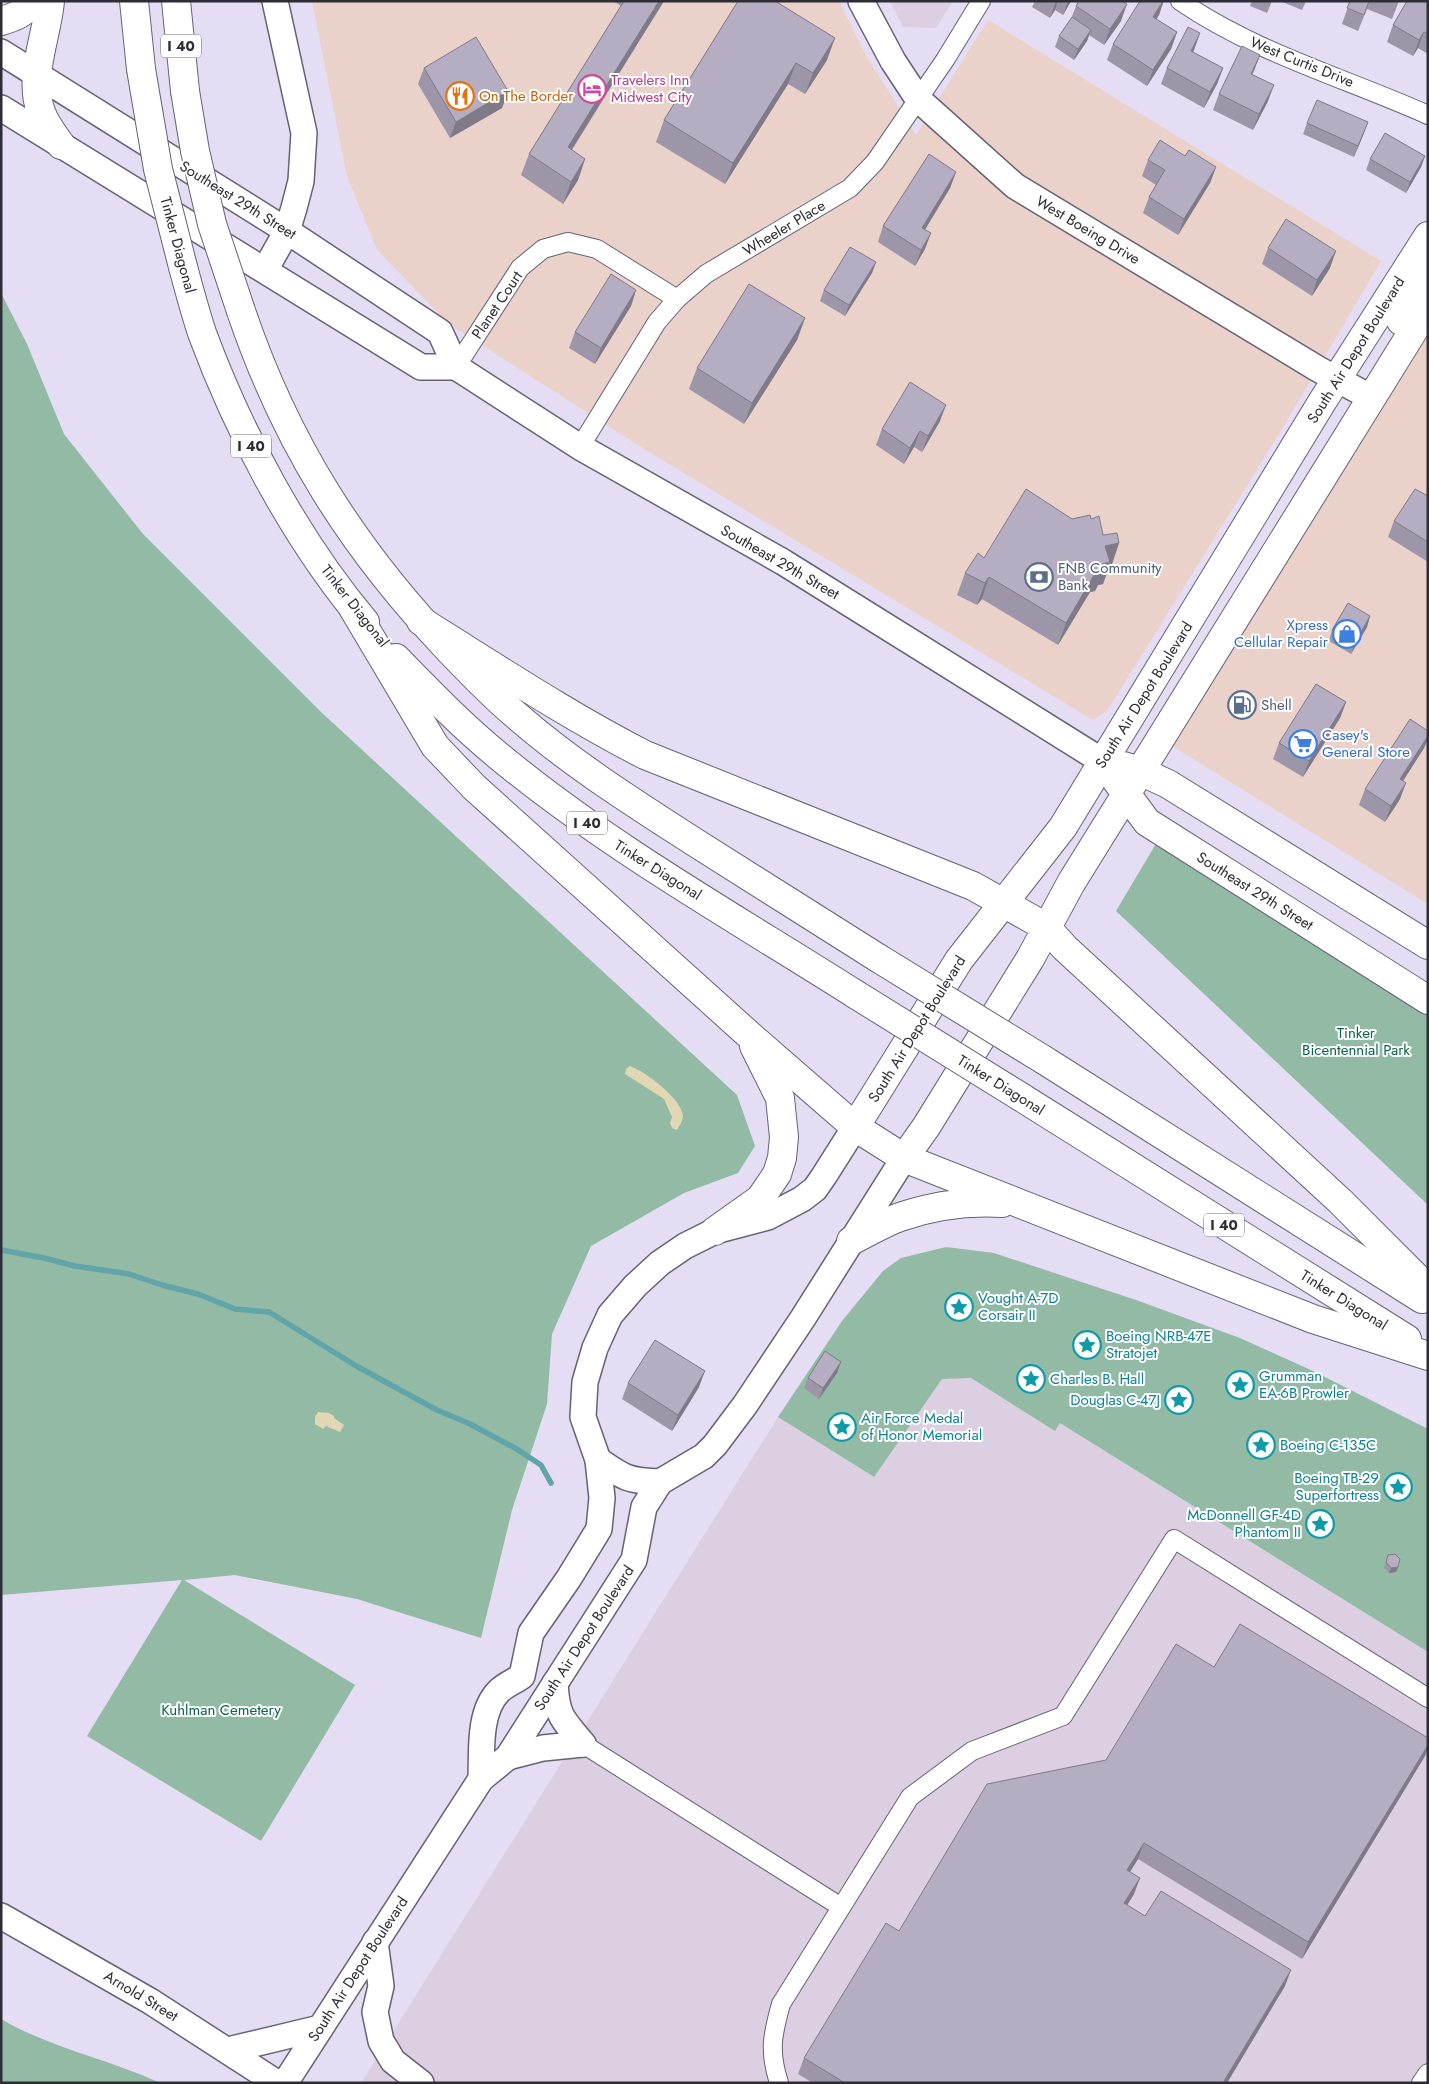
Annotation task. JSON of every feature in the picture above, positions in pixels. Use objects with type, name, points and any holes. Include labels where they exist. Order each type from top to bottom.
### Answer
[{"type":"main road","points":[[1,21],[22,13],[33,1]]},
{"type":"main road","points":[[50,1],[36,74],[37,98],[41,114],[61,145]]},
{"type":"main road","name":"Tinker Diagonal","points":[[134,1],[141,69],[158,168],[183,267],[202,332],[237,419],[285,506],[353,608],[392,654],[443,707],[505,761],[611,840],[1428,1352]]},
{"type":"main road","name":"I 40","points":[[176,1],[185,91],[195,151],[212,224],[255,353],[278,405],[338,514],[368,556],[421,621],[516,716],[574,761],[638,806],[1428,1302]]},
{"type":"main road","points":[[265,270],[287,231],[301,181],[304,133],[275,1]]},
{"type":"main road","name":"West Boeing Drive","points":[[861,1],[893,61],[918,100],[1015,186],[1355,389]]},
{"type":"main road","name":"Southeast 29th Street","points":[[1,52],[287,231],[440,332],[456,367],[580,447],[783,562],[1102,760],[1140,771],[1173,786],[1428,945]]},
{"type":"main road","points":[[1,108],[421,367],[456,367]]},
{"type":"main road","name":"South Air Depot Boulevard","points":[[284,2083],[481,1779],[508,1756],[634,1560],[644,1507],[660,1482],[704,1456],[715,1445],[745,1405],[803,1318],[904,1158],[926,1127],[1030,959],[1071,883],[1125,794],[1218,649],[1355,389],[1428,236]]},
{"type":"main road","points":[[1355,389],[1428,277]]},
{"type":"main road","name":"South Air Depot Boulevard","points":[[481,1779],[483,1737],[490,1702],[499,1691],[522,1676],[532,1633],[599,1529],[602,1498],[598,1460],[583,1418],[585,1382],[595,1348],[610,1315],[635,1286],[660,1263],[685,1246],[715,1231],[768,1217],[802,1199],[820,1183],[959,960],[1063,826],[1322,402],[1355,389],[1428,307]]},
{"type":"main road","points":[[353,608],[435,746],[474,787],[747,1033],[855,1127],[904,1158],[1313,1319],[1428,1356]]},
{"type":"main road","points":[[421,621],[558,707],[644,754],[973,886],[1046,927],[1065,948],[1340,1201],[1428,1289]]},
{"type":"main road","name":"Southeast 29th Street","points":[[1102,760],[1147,822],[1428,1000]]},
{"type":"main road","points":[[715,1231],[760,1199],[777,1174],[782,1158],[784,1137],[780,1098],[747,1033]]},
{"type":"main road","points":[[851,1240],[899,1218],[943,1207],[976,1202],[1020,1204]]},
{"type":"main road","points":[[598,1460],[622,1477],[636,1481],[660,1482]]},
{"type":"main road","points":[[555,1684],[556,1704],[562,1720],[583,1744]]},
{"type":"main road","points":[[508,1756],[543,1748],[583,1744]]},
{"type":"main road","name":"Arnold Street","points":[[1,1916],[150,2001],[277,2083]]},
{"type":"main road","points":[[375,1942],[380,1986],[376,2012],[382,2041],[393,2061],[420,2083]]},
{"type":"main road","points":[[228,2050],[320,2028]]},
{"type":"street","name":"Wheeler Place","points":[[580,447],[657,322],[677,299],[706,274],[850,188],[870,170],[946,60],[981,1]]},
{"type":"street","name":"West Curtis Drive","points":[[1180,1],[1210,22],[1257,46],[1377,92],[1428,115]]},
{"type":"street","name":"Planet Court","points":[[456,367],[520,268],[543,249],[568,242],[597,250],[677,299]]},
{"type":"street","points":[[779,2083],[774,2067],[771,2044],[781,2004],[910,1797],[972,1751],[1063,1716],[1174,1539],[1428,1698]]},
{"type":"street","points":[[583,1744],[840,1907]]},
{"type":"street","points":[[1421,2083],[1428,2073]]},
{"type":"shaded area","points":[[312,1],[839,1],[867,57],[916,135],[988,20],[1381,261],[1282,429],[1107,711],[1093,720],[641,447],[449,324],[377,250],[347,176]]},
{"type":"shaded area","points":[[890,1],[953,1],[936,28],[903,27]]},
{"type":"shaded area","points":[[1428,316],[1428,904],[1169,744]]},
{"type":"shaded area","points":[[971,1378],[1055,1431],[1060,1423],[1428,1652],[1428,2083],[361,2083],[778,1417],[873,1477],[942,1379]]},
{"type":"green space","name":"Kuhlman Cemetery","points":[[1,293],[27,344],[64,434],[143,534],[321,712],[737,1095],[755,1146],[738,1173],[684,1193],[591,1246],[552,1334],[547,1404],[512,1510],[481,1638],[357,1599],[235,1575],[184,1580],[355,1685],[261,1841],[87,1736],[182,1580],[1,1595]]},
{"type":"green space","name":"Tinker Bicentennial Park","points":[[1160,837],[1428,1005],[1428,1205],[1116,911]]},
{"type":"green space","points":[[946,1247],[994,1253],[1136,1300],[1240,1338],[1313,1371],[1428,1429],[1428,1652],[1060,1423],[1055,1431],[971,1378],[942,1379],[874,1477],[778,1417],[842,1321],[883,1271],[901,1258]]},
{"type":"green space","points":[[1,2019],[39,2038],[160,2083],[1,2083]]},
{"type":"sand","points":[[630,1066],[662,1086],[676,1102],[683,1116],[677,1130],[672,1128],[670,1123],[672,1117],[664,1099],[625,1074],[626,1069]]},
{"type":"sand","points":[[318,1412],[329,1413],[344,1425],[340,1432],[326,1426],[323,1429],[315,1424],[315,1417]]},
{"type":"building","name":"Travelers Inn Midwest City","points":[[624,1],[659,1],[568,147],[585,159],[571,182],[529,154]]},
{"type":"building","points":[[738,1],[775,1],[835,38],[813,73],[796,63],[733,163],[664,120]]},
{"type":"building","points":[[1079,1],[1122,1],[1127,4],[1110,29],[1076,6]]},
{"type":"building","points":[[1140,1],[1163,1],[1153,17],[1177,32],[1153,70],[1113,44]]},
{"type":"building","points":[[1350,1],[1369,1],[1364,15],[1347,8]]},
{"type":"building","points":[[1407,1],[1428,1],[1428,34],[1424,32],[1419,40],[1393,25]]},
{"type":"building","points":[[1072,17],[1091,30],[1078,49],[1059,36]]},
{"type":"building","points":[[1188,27],[1200,33],[1191,51],[1223,68],[1210,92],[1167,68]]},
{"type":"building","name":"On The Border","points":[[476,37],[508,91],[456,122],[424,68]]},
{"type":"building","points":[[1242,46],[1260,55],[1251,74],[1274,85],[1259,114],[1219,94]]},
{"type":"building","points":[[1317,100],[1368,122],[1358,146],[1307,123]]},
{"type":"building","points":[[1385,133],[1425,156],[1410,182],[1370,159]]},
{"type":"building","points":[[1160,140],[1185,156],[1189,150],[1216,167],[1184,219],[1149,197],[1165,170],[1148,160]]},
{"type":"building","points":[[929,154],[956,172],[922,228],[931,233],[921,250],[883,226]]},
{"type":"building","points":[[1286,219],[1336,251],[1317,280],[1268,248]]},
{"type":"building","points":[[850,247],[876,262],[849,305],[824,290]]},
{"type":"building","points":[[611,274],[636,290],[601,348],[575,332]]},
{"type":"building","points":[[749,284],[805,318],[752,403],[697,368]]},
{"type":"building","points":[[910,382],[946,405],[928,436],[920,431],[910,448],[882,429]]},
{"type":"building","name":"FNB Community Bank","points":[[1026,489],[1072,519],[1090,515],[1091,519],[1099,516],[1103,535],[1117,533],[1119,543],[1105,546],[1110,562],[1102,564],[1103,570],[1097,570],[1066,623],[989,577],[985,583],[965,573],[978,553],[984,558]]},
{"type":"building","points":[[1415,489],[1428,496],[1428,542],[1394,521]]},
{"type":"building","points":[[1348,603],[1370,616],[1355,643],[1332,630]]},
{"type":"building","name":"Casey's General Store","points":[[1316,684],[1346,702],[1309,761],[1279,743]]},
{"type":"building","points":[[1410,719],[1428,731],[1428,736],[1400,779],[1406,783],[1391,806],[1365,789]]},
{"type":"building","points":[[655,1340],[705,1371],[678,1415],[628,1383]]},
{"type":"building","points":[[825,1351],[841,1362],[823,1388],[808,1378]]},
{"type":"building","points":[[1395,1554],[1400,1559],[1398,1567],[1391,1568],[1386,1562],[1388,1555]]},
{"type":"building","points":[[1240,1624],[1428,1738],[1428,1745],[1308,1942],[1144,1843],[1127,1870],[1140,1878],[1124,1903],[1145,1916],[1161,1891],[1291,1970],[1224,2081],[1227,2083],[845,2083],[804,2058],[886,1923],[899,1931],[987,1784],[1106,1760],[1176,1644],[1214,1667]]},
{"type":"waterway","points":[[1,1250],[75,1266],[129,1274],[198,1294],[235,1309],[269,1312],[358,1367],[437,1410],[470,1424],[515,1448],[541,1465],[551,1483]]},
{"type":"place","name":"Travelers Inn Midwest City","points":[[592,89]]},
{"type":"place","name":"On The Border","points":[[460,96]]},
{"type":"place","name":"FNB Community Bank","points":[[1039,577]]},
{"type":"place","name":"Xpress Cellular Repair","points":[[1347,634]]},
{"type":"place","name":"Shell","points":[[1242,705]]},
{"type":"place","name":"Casey's General Store","points":[[1303,744]]},
{"type":"place","name":"Vought A-7D Corsair II","points":[[959,1307]]},
{"type":"place","name":"Boeing NRB-47E Stratojet","points":[[1087,1345]]},
{"type":"place","name":"Charles B. Hall","points":[[1031,1379]]},
{"type":"place","name":"Grumman EA-6B Prowler","points":[[1240,1385]]},
{"type":"place","name":"Douglas C-47J","points":[[1179,1400]]},
{"type":"place","name":"Air Force Medal of Honor Memorial","points":[[842,1427]]},
{"type":"place","name":"Boeing C-135C","points":[[1261,1445]]},
{"type":"place","name":"Boeing TB-29 Superfortress","points":[[1398,1487]]},
{"type":"place","name":"McDonnell GF-4D Phantom II","points":[[1320,1524]]}]
